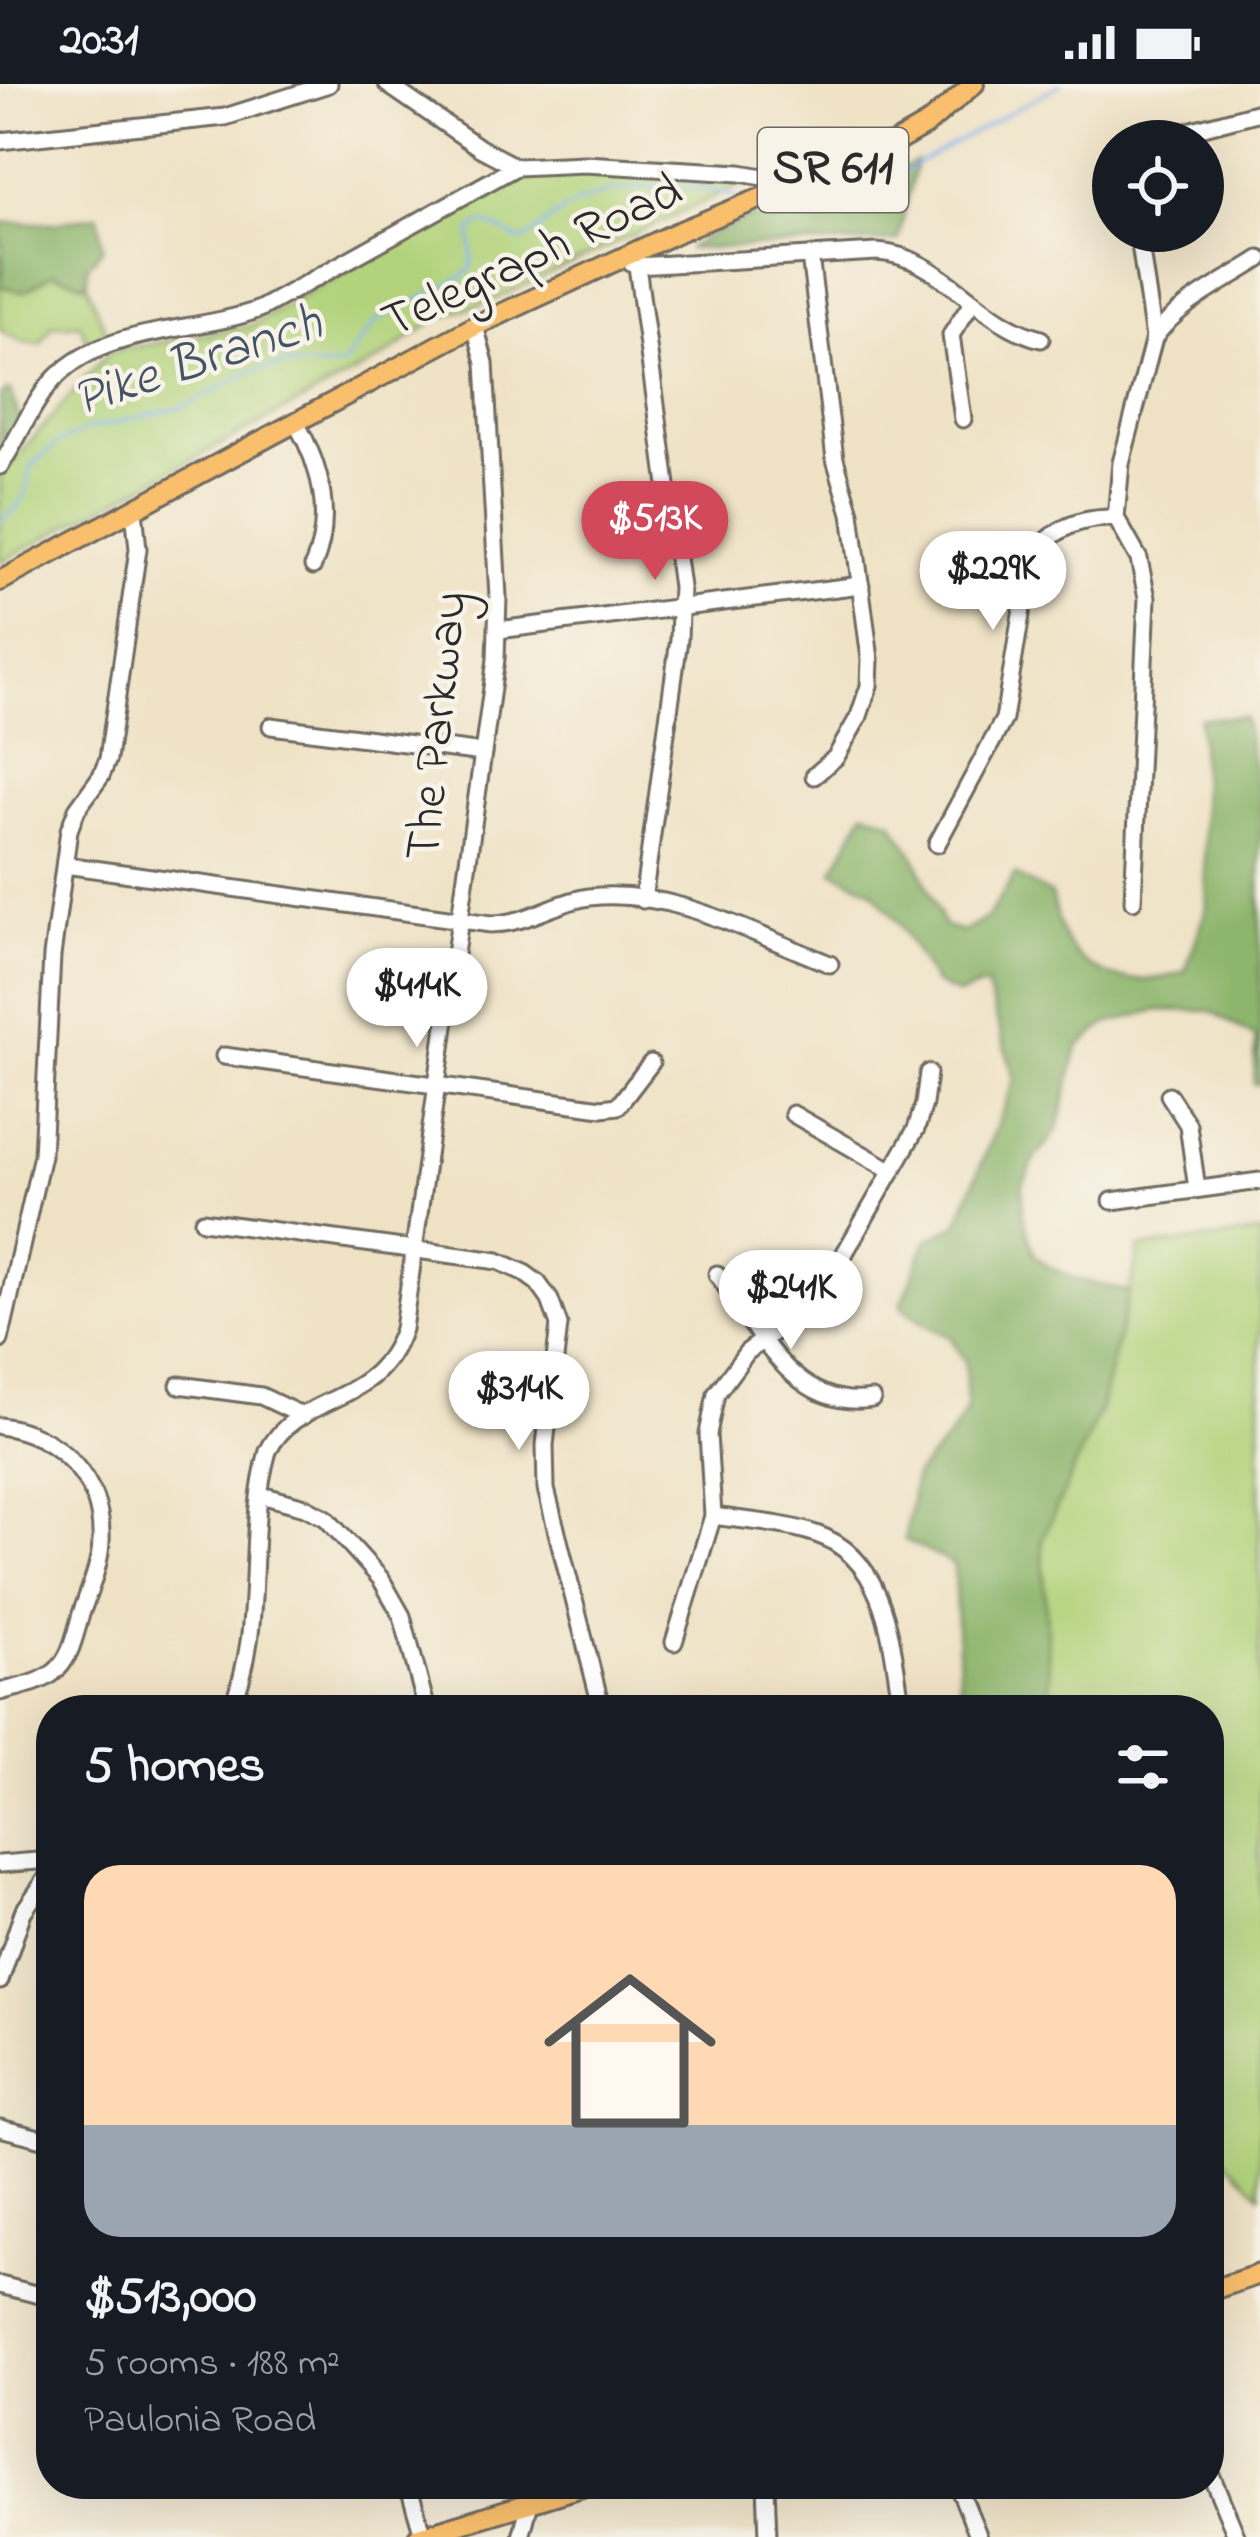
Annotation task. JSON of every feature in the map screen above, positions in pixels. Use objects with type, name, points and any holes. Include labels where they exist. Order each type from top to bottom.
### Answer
[{"type":"main road","name":"Telegraph Road","points":[[0,581],[476,326],[910,135],[974,84]]},
{"type":"main road","points":[[1224,2285],[1260,2274]]},
{"type":"main road","points":[[420,2536],[516,2499]]},
{"type":"street","points":[[0,141],[225,117],[328,84]]},
{"type":"street","points":[[387,84],[516,167]]},
{"type":"street","points":[[1224,122],[1260,112]]},
{"type":"street","points":[[0,466],[48,386],[79,358],[124,340],[260,309],[516,167],[585,164],[763,175],[770,178],[776,193]]},
{"type":"street","points":[[1133,902],[1147,598],[1139,559],[1116,518],[1121,463],[1154,338],[1141,252]]},
{"type":"street","points":[[643,900],[680,609],[678,565],[630,262],[901,255],[1010,330],[1041,339]]},
{"type":"street","points":[[809,256],[835,459],[851,513],[870,659],[867,694],[842,749],[814,776]]},
{"type":"street","points":[[1154,338],[1178,312],[1260,259]]},
{"type":"street","points":[[963,419],[951,335],[972,303]]},
{"type":"street","name":"The Parkway","points":[[235,1695],[246,1665],[261,1495],[273,1441],[304,1416],[362,1387],[393,1354],[404,1329],[498,630],[485,363],[476,326]]},
{"type":"street","points":[[296,423],[320,472],[322,546],[313,566]]},
{"type":"street","points":[[0,1340],[42,1155],[52,956],[64,865],[77,808],[108,759],[138,549],[134,510]]},
{"type":"street","points":[[937,844],[1004,719],[1035,556],[1053,534],[1068,525],[1094,517],[1116,518]]},
{"type":"street","points":[[498,630],[861,585]]},
{"type":"street","points":[[271,726],[483,753]]},
{"type":"street","points":[[64,865],[504,924],[581,899],[643,900],[689,910],[830,964]]},
{"type":"street","points":[[224,1056],[602,1108],[618,1106],[651,1064]]},
{"type":"street","points":[[674,1642],[713,1516],[707,1434],[713,1402],[728,1373],[806,1308],[828,1282],[921,1116],[928,1073]]},
{"type":"street","points":[[1169,1095],[1188,1125],[1197,1190]]},
{"type":"street","points":[[793,1114],[892,1171]]},
{"type":"street","points":[[1112,1201],[1260,1181]]},
{"type":"street","points":[[202,1221],[513,1266],[538,1283],[555,1310],[559,1342],[545,1445],[546,1489],[598,1695]]},
{"type":"street","points":[[717,1274],[793,1375],[840,1401],[872,1399]]},
{"type":"street","points":[[179,1385],[261,1396],[304,1416]]},
{"type":"street","points":[[0,1426],[44,1439],[73,1462],[94,1496],[102,1538],[66,1658],[47,1677],[0,1692]]},
{"type":"street","points":[[261,1495],[326,1518],[381,1579],[402,1616],[423,1695]]},
{"type":"street","points":[[713,1516],[813,1533],[854,1557],[880,1600],[899,1695]]},
{"type":"street","points":[[0,1864],[36,1861]]},
{"type":"street","points":[[0,1981],[23,1912],[36,1894]]},
{"type":"street","points":[[0,2128],[36,2137]]},
{"type":"street","points":[[0,2284],[36,2294]]},
{"type":"street","points":[[411,2499],[420,2536]]},
{"type":"street","points":[[521,2537],[530,2499]]},
{"type":"street","points":[[767,2499],[768,2537]]},
{"type":"street","points":[[963,2499],[979,2537]]},
{"type":"street","points":[[1221,2499],[1237,2537]]},
{"type":"green space","points":[[916,162],[898,241],[687,249],[719,230],[834,186],[883,178]]},
{"type":"green space","points":[[578,169],[758,177],[489,302],[438,318],[381,359],[0,562],[0,476],[109,352],[250,326],[501,184]]},
{"type":"green space","points":[[98,215],[103,248],[87,267],[87,285],[54,273],[23,292],[0,286],[4,267],[0,223],[53,223]]},
{"type":"green space","points":[[54,273],[87,285],[108,336],[88,342],[80,324],[52,326],[41,344],[21,342],[0,330],[0,282],[23,292]]},
{"type":"green space","points":[[11,391],[20,420],[0,458],[0,396]]},
{"type":"green space","points":[[1244,717],[1260,798],[1260,1084],[1254,1084],[1256,1038],[1211,1011],[1157,1010],[1106,1024],[1078,1047],[1058,1129],[1023,1184],[1023,1215],[1034,1254],[1049,1267],[1129,1292],[1100,1410],[1042,1540],[1050,1695],[960,1695],[954,1565],[905,1540],[915,1475],[952,1434],[967,1409],[965,1361],[950,1337],[901,1306],[927,1240],[957,1225],[1015,1079],[986,985],[958,995],[934,983],[898,922],[872,890],[833,871],[865,811],[893,822],[916,859],[944,926],[963,932],[987,918],[1015,875],[1051,895],[1066,941],[1090,966],[1136,980],[1185,972],[1207,907],[1199,718]]},
{"type":"green space","points":[[1260,1233],[1260,2194],[1224,2157],[1224,1695],[1050,1695],[1042,1540],[1100,1410],[1140,1248]]},
{"type":"waterway","name":"Pike Branch","points":[[763,208],[787,218],[833,211],[1061,84]]},
{"type":"waterway","name":"Pike Branch","points":[[0,521],[23,498],[30,467],[55,445],[85,430],[185,406],[253,371],[344,364],[376,321],[464,276],[472,267],[472,230],[482,223],[522,241],[576,203],[621,190],[694,188],[735,197]]}]
